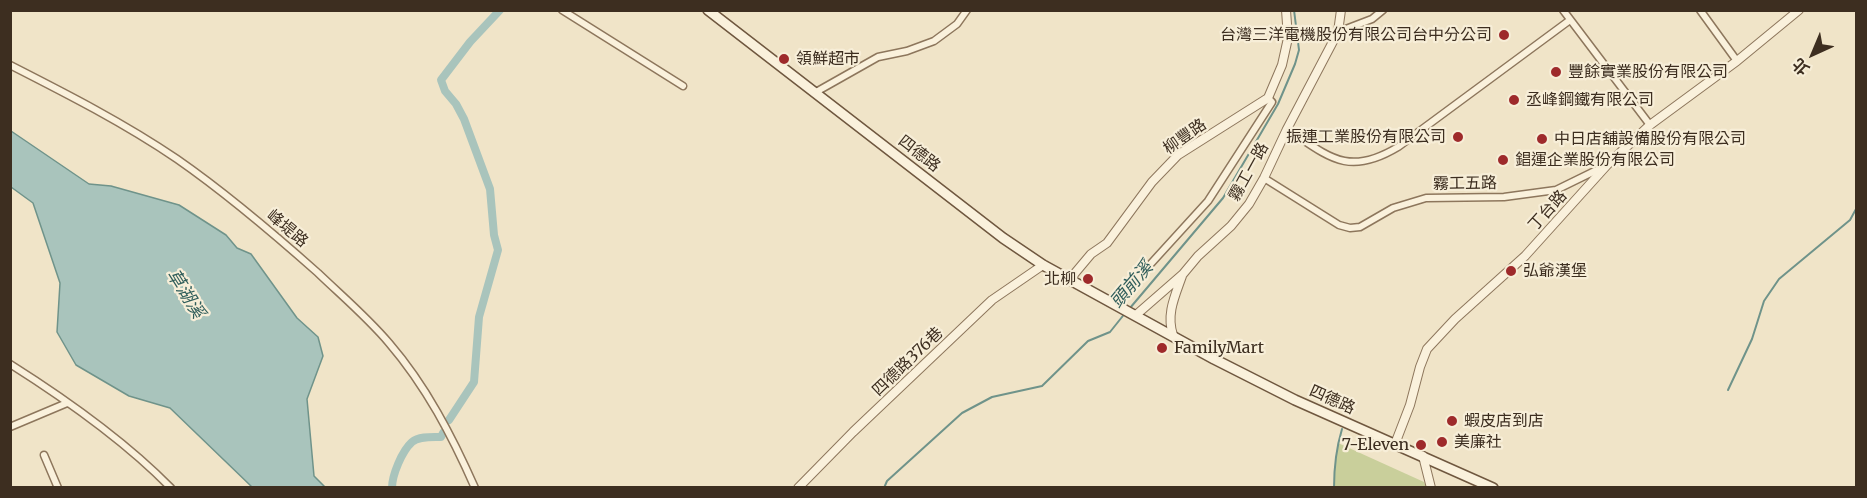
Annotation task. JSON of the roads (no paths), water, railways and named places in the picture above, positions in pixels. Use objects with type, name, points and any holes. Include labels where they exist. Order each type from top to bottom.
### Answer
[{"type":"main road","name":"四德路","points":[[708,10],[1003,238],[1044,265],[1214,359],[1295,400],[1493,488]]},
{"type":"street","points":[[561,10],[683,86]]},
{"type":"street","points":[[816,92],[878,57],[907,51],[934,41],[957,24],[967,10]]},
{"type":"street","points":[[1118,304],[1208,201],[1272,102],[1268,98],[1282,65],[1288,38],[1286,10]]},
{"type":"street","name":"霧工一路","points":[[1134,314],[1182,274],[1231,226],[1249,204],[1338,32],[1341,10]]},
{"type":"street","points":[[1338,32],[1372,19],[1383,10]]},
{"type":"street","points":[[1563,10],[1650,125]]},
{"type":"street","points":[[1700,10],[1737,60]]},
{"type":"street","name":"丁台路","points":[[1395,444],[1427,350],[1455,319],[1525,256],[1608,164],[1650,125],[1799,10]]},
{"type":"street","points":[[1287,129],[1326,155],[1346,162],[1370,160],[1398,147],[1570,20]]},
{"type":"street","name":"峰堤路","points":[[10,65],[67,93],[176,159],[280,239],[389,343],[424,389],[448,430],[475,488]]},
{"type":"street","name":"柳豐路","points":[[1070,279],[1091,254],[1107,243],[1152,182],[1178,154],[1268,98]]},
{"type":"street","name":"霧工五路","points":[[1264,178],[1339,225],[1350,228],[1360,227],[1393,208],[1426,198],[1504,197],[1556,190],[1608,164]]},
{"type":"street","name":"四德路376巷","points":[[798,488],[853,432],[992,300],[1044,265]]},
{"type":"street","points":[[1173,335],[1168,322],[1182,274]]},
{"type":"street","points":[[10,364],[108,433],[171,488]]},
{"type":"street","points":[[10,426],[67,403]]},
{"type":"street","points":[[44,455],[58,488]]},
{"type":"street","points":[[1423,456],[1431,488]]},
{"type":"water","name":"草湖溪","points":[[11,131],[89,184],[111,186],[179,205],[226,235],[237,248],[251,254],[297,318],[318,337],[323,356],[307,399],[314,476],[325,487],[252,487],[170,408],[129,396],[76,365],[57,332],[60,283],[33,203],[11,187]]},
{"type":"waterway","points":[[449,420],[474,382],[479,317],[498,250],[494,235],[490,189],[464,119],[456,104],[445,91],[441,80],[470,42],[500,10]]},
{"type":"waterway","name":"頭前溪","points":[[1130,308],[1223,198],[1278,104],[1299,50],[1294,10]]},
{"type":"waterway","points":[[1728,390],[1752,339],[1764,301],[1779,279],[1850,220],[1856,209]]},
{"type":"waterway","name":"頭前溪","points":[[884,488],[887,481],[962,413],[992,397],[1042,386],[1088,341],[1110,332],[1126,312]]},
{"type":"waterway","points":[[1334,488],[1336,458],[1342,429]]},
{"type":"waterway","points":[[392,488],[398,463],[412,442],[422,438],[441,437],[443,433]]},
{"type":"place","name":"台灣三洋電機股份有限公司台中分公司","points":[[1504,35]]},
{"type":"place","name":"領鮮超市","points":[[784,59]]},
{"type":"place","name":"豐餘實業股份有限公司","points":[[1556,72]]},
{"type":"place","name":"丞峰鋼鐵有限公司","points":[[1514,100]]},
{"type":"place","name":"振連工業股份有限公司","points":[[1458,137]]},
{"type":"place","name":"中日店舖設備股份有限公司","points":[[1542,139]]},
{"type":"place","name":"錩運企業股份有限公司","points":[[1503,160]]},
{"type":"place","name":"弘爺漢堡","points":[[1511,271]]},
{"type":"place","name":"北柳","points":[[1088,279]]},
{"type":"place","name":"FamilyMart","points":[[1162,348]]},
{"type":"place","name":"蝦皮店到店","points":[[1452,421]]},
{"type":"place","name":"美廉社","points":[[1442,442]]},
{"type":"place","name":"7-Eleven","points":[[1421,445]]}]
